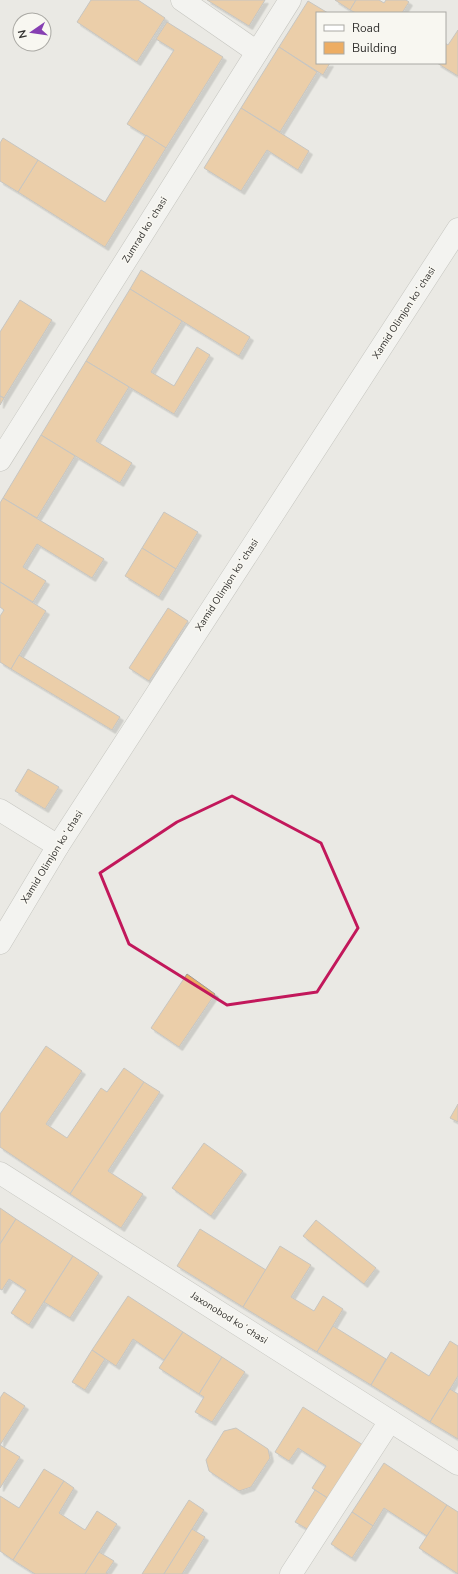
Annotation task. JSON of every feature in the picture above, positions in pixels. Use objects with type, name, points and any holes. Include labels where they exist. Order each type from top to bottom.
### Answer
[{"type":"street","points":[[182,0],[257,52]]},
{"type":"street","name":"Zumrad koʻchasi","points":[[0,460],[290,0]]},
{"type":"street","name":"Xamid Olimjon koʻchasi","points":[[0,942],[58,846],[458,229]]},
{"type":"street","points":[[0,810],[58,846]]},
{"type":"street","name":"Jaxonobod koʻchasi","points":[[0,1173],[458,1464]]},
{"type":"street","points":[[291,1574],[390,1420]]},
{"type":"highlighted area","points":[[232,796],[321,843],[358,928],[317,992],[227,1005],[129,944],[100,873],[177,822]]},
{"type":"building","points":[[91,0],[138,0],[165,18],[137,62],[77,22]]},
{"type":"building","points":[[207,0],[265,0],[249,26]]},
{"type":"building","points":[[335,0],[356,0],[350,10]]},
{"type":"building","points":[[356,0],[379,0],[384,3],[386,0],[406,0],[409,2],[403,12],[354,12],[350,10]]},
{"type":"building","points":[[308,1],[326,12],[316,12],[316,64],[329,64],[323,75],[279,47]]},
{"type":"building","points":[[167,22],[223,57],[166,148],[127,124],[174,50],[156,39]]},
{"type":"building","points":[[458,30],[458,76],[439,64],[446,64],[446,44],[448,45]]},
{"type":"building","points":[[279,47],[317,72],[280,132],[241,108]]},
{"type":"building","points":[[241,108],[309,151],[298,170],[267,150],[241,191],[204,168]]},
{"type":"building","points":[[146,135],[166,148],[105,247],[18,192],[38,160],[105,202]]},
{"type":"building","points":[[3,138],[38,160],[18,192],[0,181],[0,143]]},
{"type":"building","points":[[141,270],[250,337],[239,356],[130,289]]},
{"type":"building","points":[[130,289],[182,321],[151,372],[174,386],[197,347],[210,355],[174,414],[86,361]]},
{"type":"building","points":[[20,300],[52,320],[4,398],[0,396],[0,332]]},
{"type":"building","points":[[86,361],[129,387],[96,441],[132,463],[120,483],[41,435]]},
{"type":"building","points":[[0,396],[4,398],[0,405]]},
{"type":"building","points":[[41,435],[75,456],[37,518],[3,498]]},
{"type":"building","points":[[3,498],[104,559],[92,578],[37,544],[23,567],[46,581],[33,602],[0,582],[0,503]]},
{"type":"building","points":[[164,512],[198,532],[176,569],[142,548]]},
{"type":"building","points":[[142,548],[176,569],[159,597],[125,576]]},
{"type":"building","points":[[0,582],[46,611],[11,669],[0,662],[0,616],[4,610],[0,607]]},
{"type":"building","points":[[168,608],[188,621],[149,681],[129,668]]},
{"type":"building","points":[[19,655],[120,717],[112,730],[11,669]]},
{"type":"building","points":[[28,769],[59,787],[45,809],[15,791]]},
{"type":"building","points":[[187,974],[215,994],[179,1047],[151,1028]]},
{"type":"building","points":[[46,1046],[82,1071],[46,1124],[67,1138],[101,1088],[107,1092],[124,1068],[144,1082],[70,1194],[0,1147],[0,1114]]},
{"type":"building","points":[[144,1082],[160,1092],[108,1171],[143,1194],[121,1228],[70,1194]]},
{"type":"building","points":[[458,1104],[458,1122],[450,1118]]},
{"type":"building","points":[[204,1143],[243,1171],[211,1216],[172,1188]]},
{"type":"building","points":[[0,1208],[16,1219],[0,1244]]},
{"type":"building","points":[[16,1219],[73,1256],[29,1325],[11,1313],[26,1290],[9,1279],[2,1290],[0,1289],[0,1244]]},
{"type":"building","points":[[316,1220],[376,1268],[364,1284],[303,1236]]},
{"type":"building","points":[[200,1229],[266,1270],[243,1307],[177,1266]]},
{"type":"building","points":[[280,1246],[311,1265],[291,1297],[314,1311],[323,1296],[343,1309],[317,1352],[243,1307]]},
{"type":"building","points":[[73,1256],[99,1273],[70,1318],[44,1302]]},
{"type":"building","points":[[128,1296],[183,1332],[164,1360],[133,1339],[116,1366],[92,1350]]},
{"type":"building","points":[[333,1326],[386,1359],[371,1385],[317,1352]]},
{"type":"building","points":[[183,1332],[222,1357],[199,1394],[159,1368]]},
{"type":"building","points":[[450,1341],[458,1346],[458,1376],[430,1422],[371,1385],[391,1352],[429,1376]]},
{"type":"building","points":[[92,1350],[105,1359],[85,1390],[72,1382]]},
{"type":"building","points":[[222,1357],[245,1372],[212,1422],[195,1412],[204,1397],[199,1394]]},
{"type":"building","points":[[450,1389],[458,1394],[458,1439],[430,1422]]},
{"type":"building","points":[[4,1392],[25,1406],[0,1445],[0,1398]]},
{"type":"building","points":[[303,1407],[363,1445],[329,1499],[312,1488],[326,1466],[298,1448],[289,1461],[275,1452]]},
{"type":"building","points":[[236,1428],[268,1449],[270,1458],[251,1487],[239,1491],[209,1471],[206,1460],[224,1431]]},
{"type":"building","points":[[0,1445],[20,1457],[0,1488]]},
{"type":"building","points":[[384,1463],[447,1505],[427,1536],[384,1508],[373,1526],[352,1512]]},
{"type":"building","points":[[44,1469],[64,1481],[13,1560],[0,1551],[0,1496],[19,1508]]},
{"type":"building","points":[[64,1481],[74,1488],[59,1513],[85,1530],[97,1511],[117,1524],[85,1574],[35,1574],[13,1560]]},
{"type":"building","points":[[315,1490],[329,1499],[309,1530],[295,1522]]},
{"type":"building","points":[[189,1500],[204,1510],[164,1574],[142,1574]]},
{"type":"building","points":[[447,1505],[458,1512],[458,1574],[419,1548]]},
{"type":"building","points":[[352,1512],[373,1526],[352,1558],[331,1544]]},
{"type":"building","points":[[192,1529],[205,1537],[182,1574],[164,1574]]},
{"type":"building","points":[[99,1552],[114,1561],[106,1573],[108,1574],[85,1574]]}]
